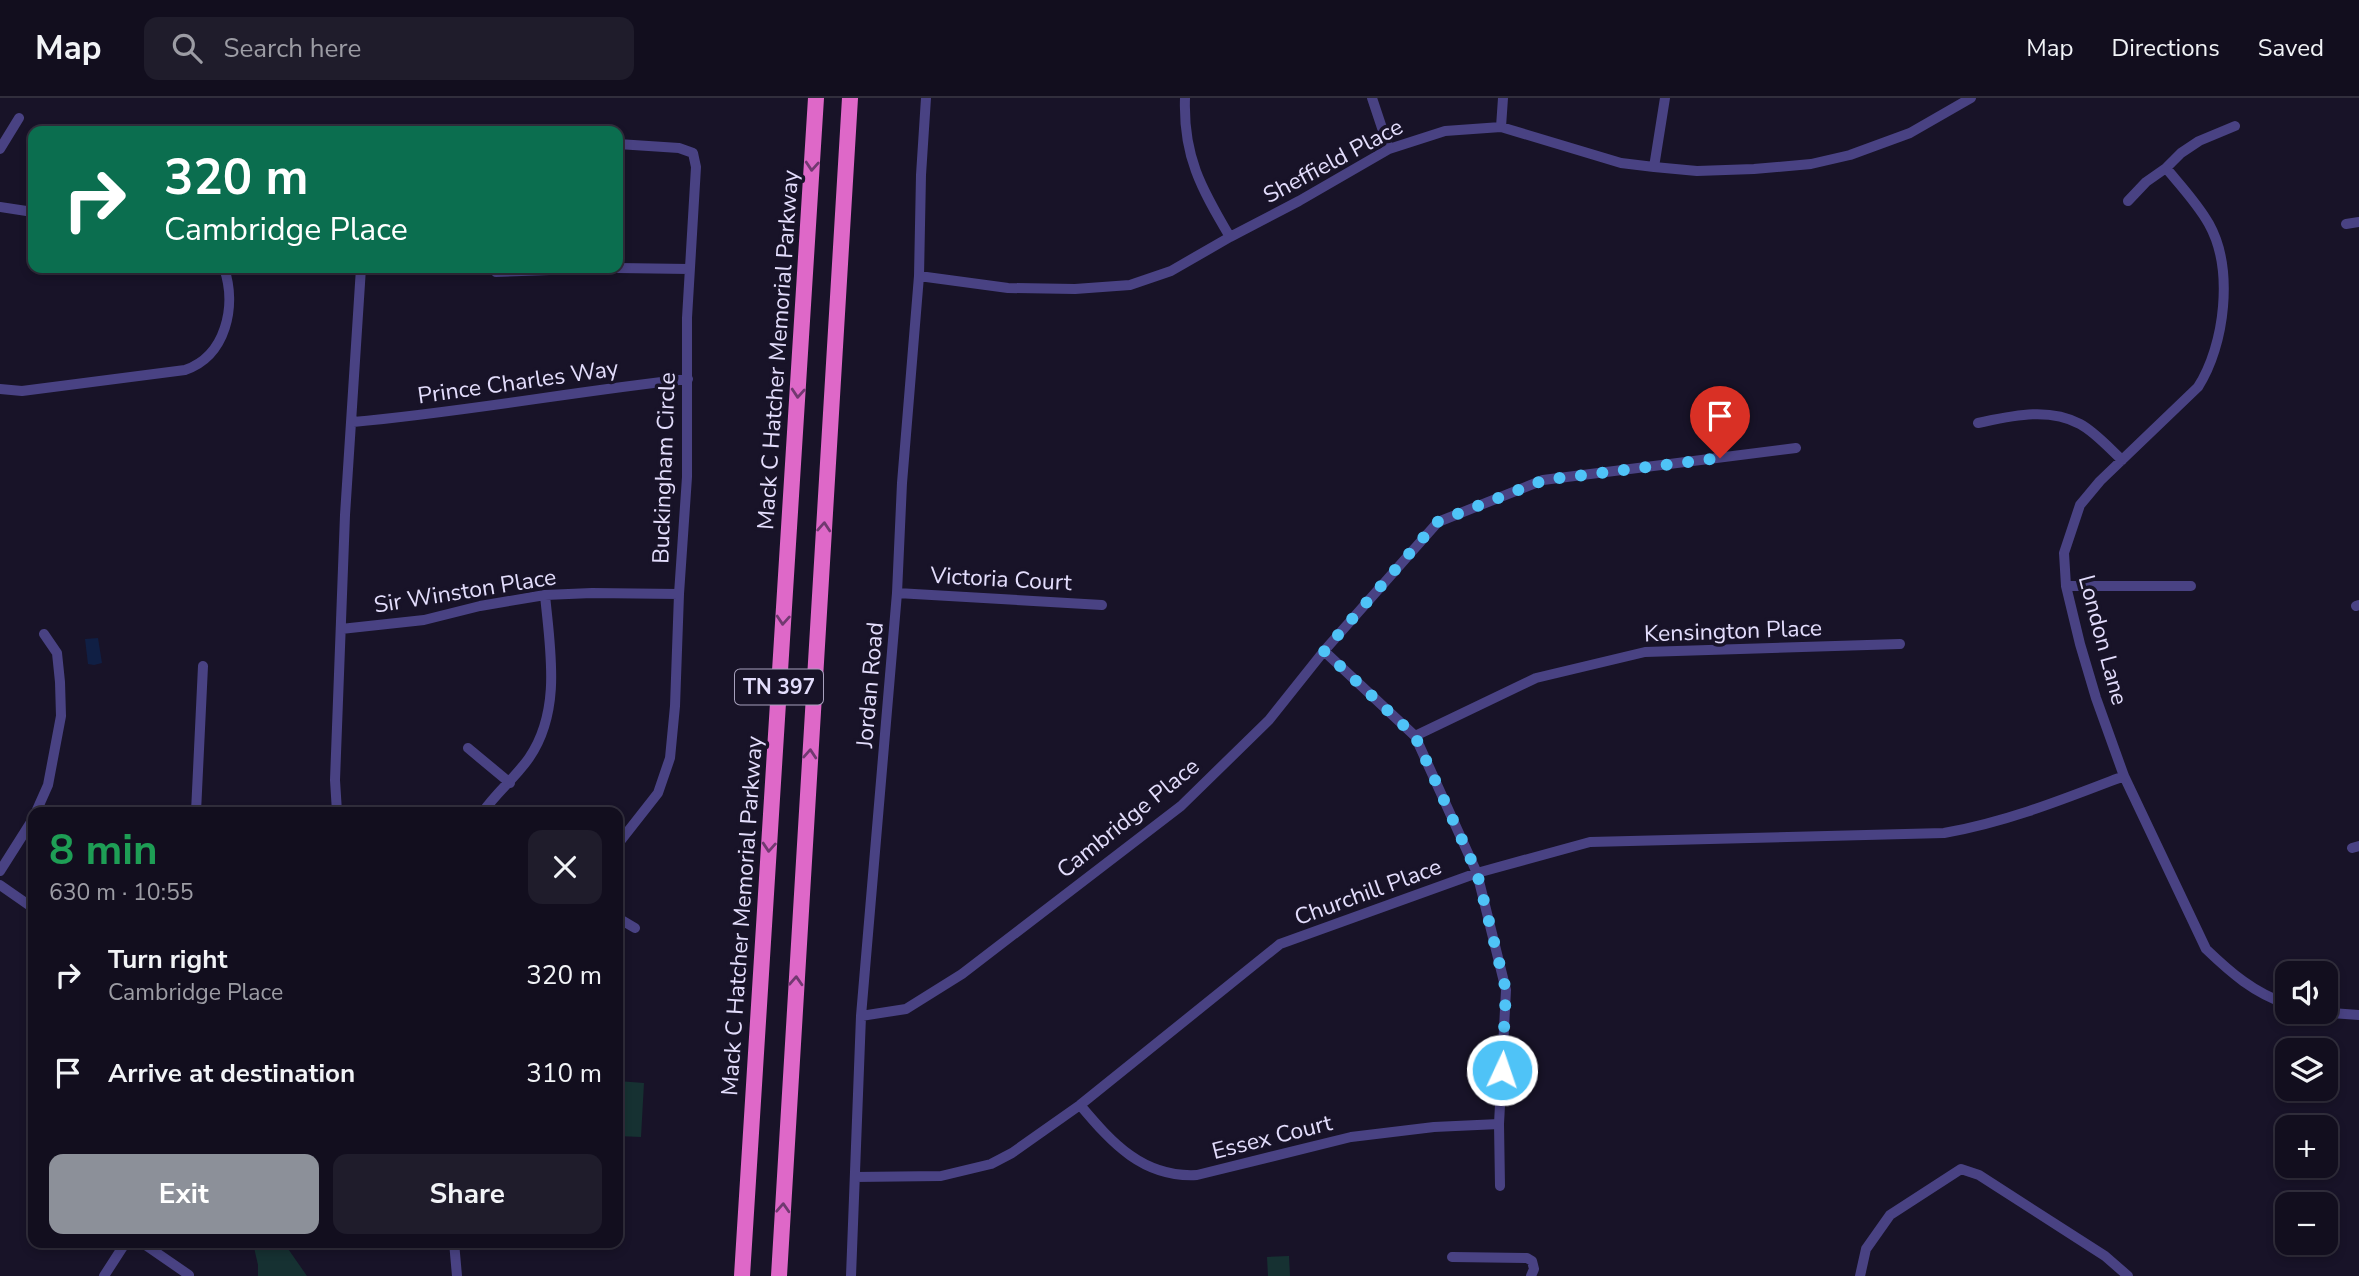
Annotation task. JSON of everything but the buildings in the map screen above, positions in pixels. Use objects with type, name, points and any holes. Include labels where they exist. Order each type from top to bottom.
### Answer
[{"type":"highway","name":"Mack C Hatcher Memorial Parkway","points":[[742,1276],[816,98]]},
{"type":"highway","name":"TN 397","points":[[779,1276],[850,98]]},
{"type":"street","name":"Jordan Road","points":[[851,1276],[861,1016],[897,593],[902,483],[919,276],[926,98]]},
{"type":"street","points":[[1185,98],[1187,147],[1208,200],[1230,237]]},
{"type":"street","points":[[1372,98],[1389,149]]},
{"type":"street","points":[[1501,127],[1503,98]]},
{"type":"street","points":[[1654,167],[1665,98]]},
{"type":"street","name":"Sheffield Place","points":[[919,276],[1008,288],[1075,289],[1130,285],[1171,271],[1389,149],[1445,131],[1501,127],[1621,163],[1726,171],[1811,164],[1850,155],[1910,133],[1972,98]]},
{"type":"street","points":[[0,149],[19,118]]},
{"type":"street","points":[[2128,201],[2180,153],[2199,141],[2235,126]]},
{"type":"street","name":"Buckingham Circle","points":[[623,144],[679,148],[693,153],[696,167],[687,318],[687,477],[679,594],[676,706],[670,758],[658,793],[623,838]]},
{"type":"street","name":"London Lane","points":[[2166,168],[2203,214],[2218,244],[2222,265],[2222,320],[2208,372],[2198,387],[2122,460],[2080,505],[2064,553],[2066,586],[2096,698],[2124,776],[2206,949],[2255,991],[2275,999]]},
{"type":"street","points":[[0,207],[28,211]]},
{"type":"street","points":[[2346,224],[2359,222]]},
{"type":"street","points":[[623,268],[689,269]]},
{"type":"street","points":[[1,391],[22,391],[185,370],[199,365],[214,351],[223,337],[228,305],[226,273]]},
{"type":"street","points":[[337,807],[335,780],[345,515],[361,273]]},
{"type":"street","name":"Prince Charles Way","points":[[353,422],[688,379]]},
{"type":"street","points":[[1978,423],[2023,414],[2054,415],[2082,425],[2122,460]]},
{"type":"street","name":"Cambridge Place","points":[[861,1016],[906,1009],[962,974],[1181,806],[1269,720],[1324,651],[1437,522],[1544,480],[1796,448]]},
{"type":"street","points":[[2066,586],[2191,586]]},
{"type":"street","name":"Victoria Court","points":[[897,593],[1102,605]]},
{"type":"street","name":"Sir Winston Place","points":[[341,629],[424,620],[480,606],[545,595],[679,594]]},
{"type":"street","points":[[488,807],[530,756],[542,734],[552,677],[545,595]]},
{"type":"street","points":[[38,807],[48,785],[61,716],[57,653],[44,634]]},
{"type":"street","name":"Kensington Place","points":[[1415,736],[1536,678],[1645,652],[1900,644]]},
{"type":"street","points":[[1324,651],[1415,736],[1477,873],[1506,990],[1499,1124],[1500,1186]]},
{"type":"street","points":[[196,807],[203,666]]},
{"type":"street","points":[[468,748],[510,783]]},
{"type":"street","name":"Churchill Place","points":[[855,1177],[941,1175],[990,1164],[1012,1153],[1080,1105],[1280,944],[1477,873],[1590,842],[1944,833],[2025,814],[2124,776]]},
{"type":"street","points":[[0,871],[28,827]]},
{"type":"street","points":[[0,885],[28,905]]},
{"type":"street","points":[[623,921],[635,928]]},
{"type":"street","points":[[2338,1014],[2359,1016]]},
{"type":"street","name":"Essex Court","points":[[1080,1105],[1099,1128],[1129,1156],[1153,1169],[1183,1175],[1197,1175],[1351,1137],[1434,1127],[1499,1124]]},
{"type":"street","points":[[1860,1276],[1866,1249],[1890,1216],[1961,1169],[1979,1175],[2105,1256],[2128,1276]]},
{"type":"street","points":[[104,1276],[122,1248]]},
{"type":"street","points":[[150,1248],[190,1275]]},
{"type":"street","points":[[455,1248],[457,1276]]},
{"type":"street","points":[[1452,1257],[1527,1258],[1532,1261],[1534,1269],[1531,1276]]},
{"type":"green space","points":[[623,1081],[644,1083],[641,1137],[623,1136]]},
{"type":"green space","points":[[254,1248],[287,1248],[307,1276],[258,1276]]},
{"type":"green space","points":[[1289,1256],[1290,1276],[1268,1276],[1267,1257]]},
{"type":"water","points":[[98,638],[102,663],[88,664],[85,639]]},
{"type":"route","points":[[1502,1070],[1506,990],[1477,873],[1415,736],[1324,651],[1437,522],[1544,480],[1720,458]]}]
